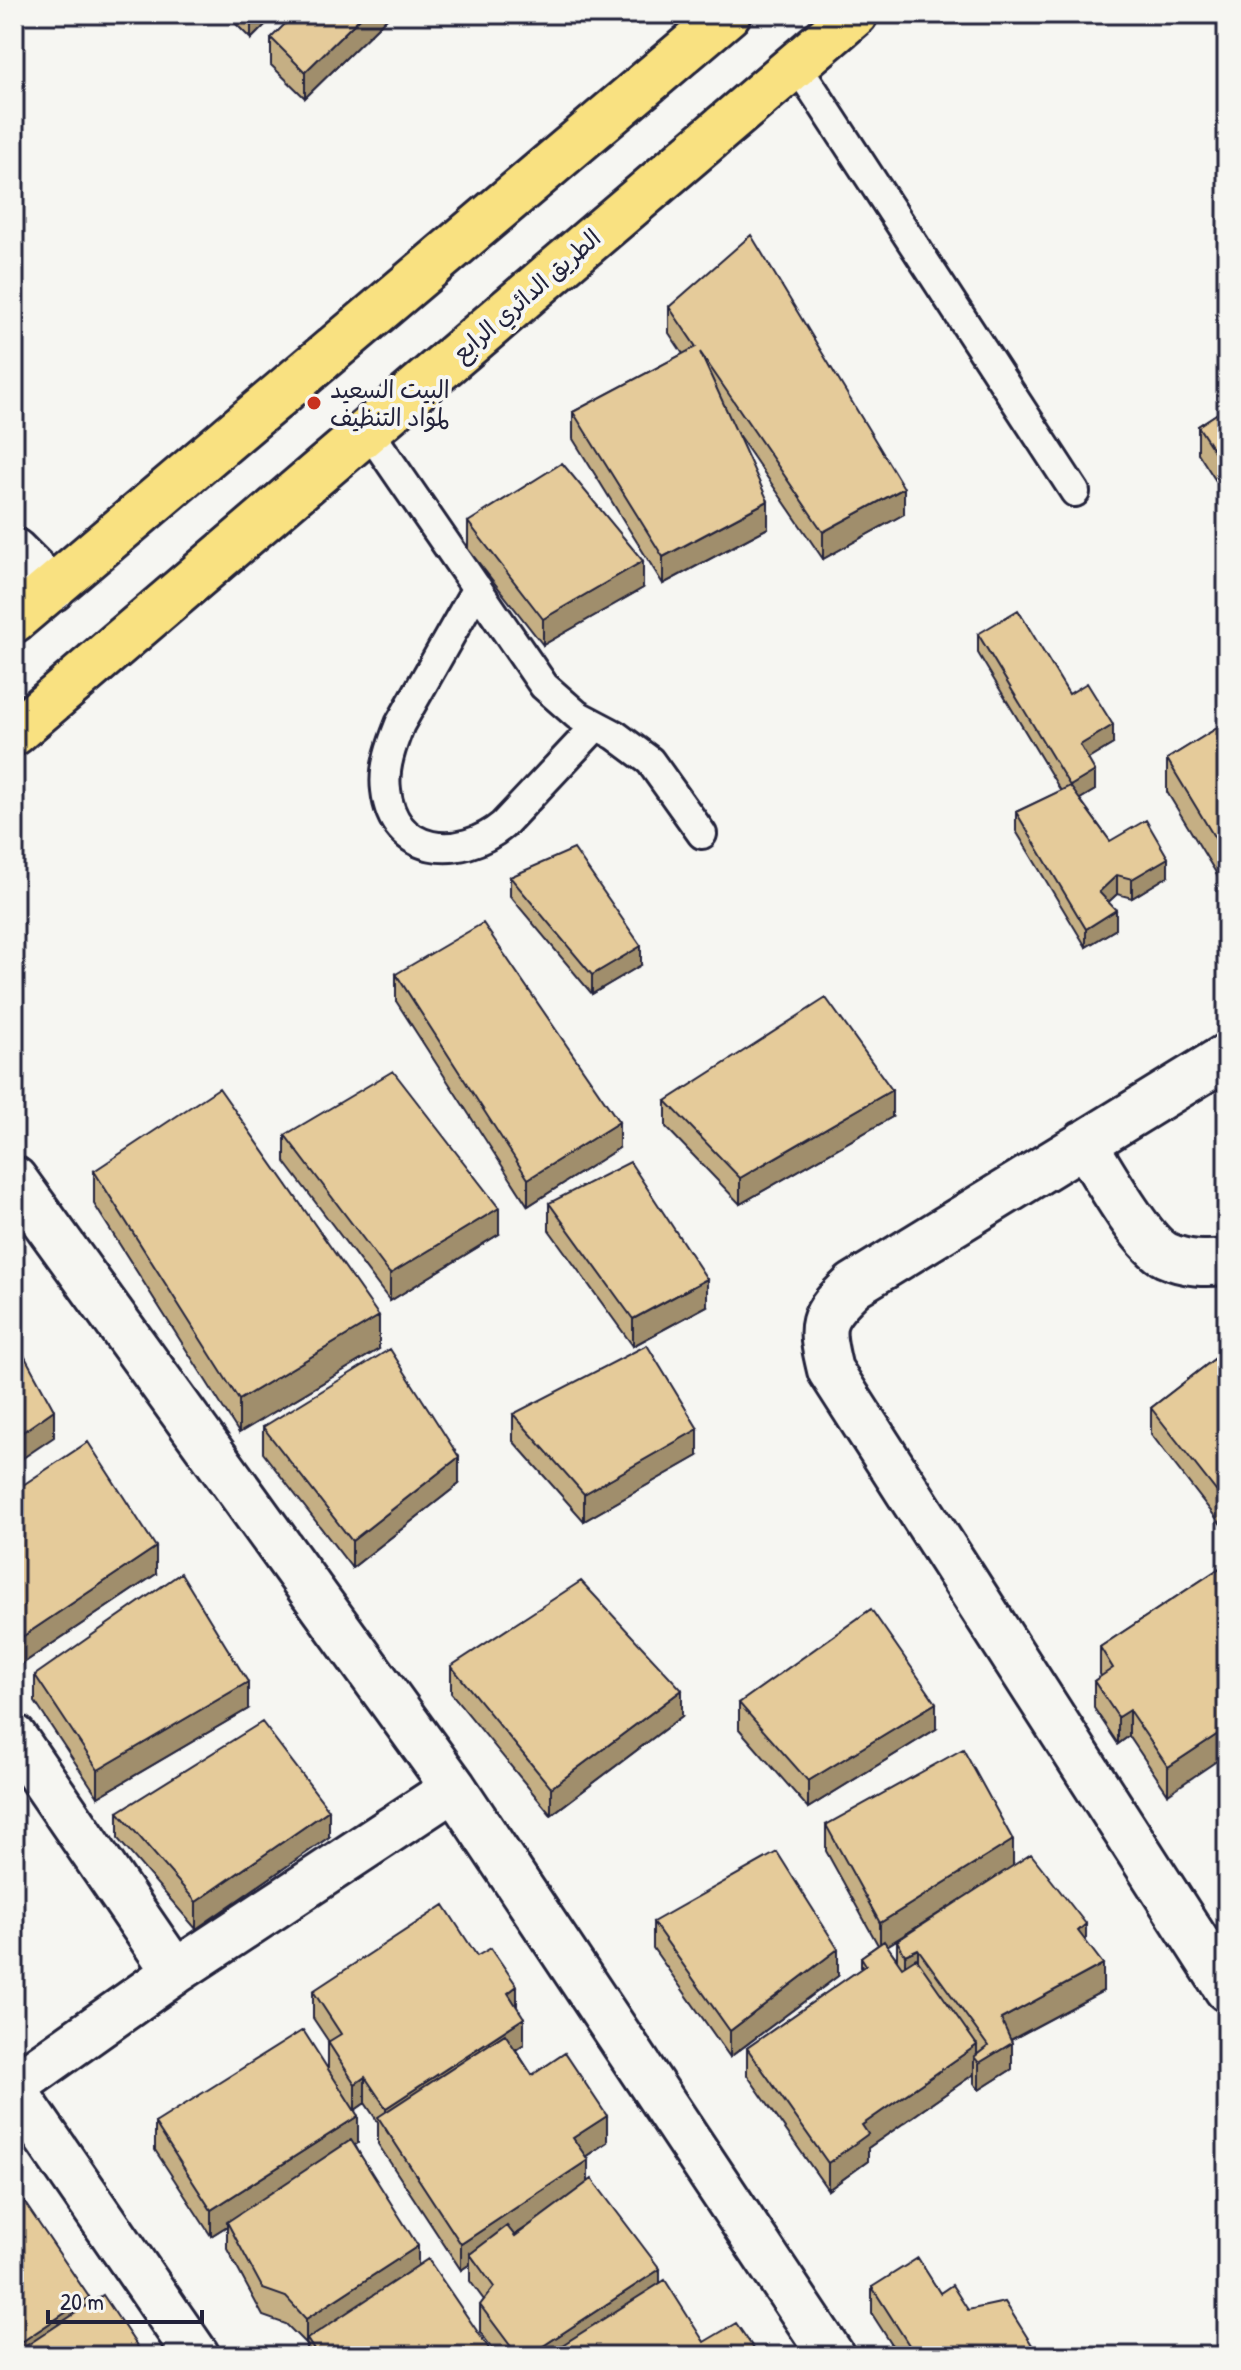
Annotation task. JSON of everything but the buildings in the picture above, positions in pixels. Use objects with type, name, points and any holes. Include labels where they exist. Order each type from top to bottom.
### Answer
[{"type":"main road","points":[[14,620],[728,14]]},
{"type":"main road","name":"الطريق الدائري الرابع","points":[[14,733],[855,14]]},
{"type":"street","points":[[14,551],[52,589]]},
{"type":"street","points":[[1227,1056],[854,1285],[830,1307],[822,1335],[830,1370],[1227,1989]]},
{"type":"street","points":[[1084,1143],[1138,1226],[1163,1254],[1198,1264],[1227,1262]]},
{"type":"street","points":[[14,1179],[454,1788],[832,2356]]},
{"type":"street","points":[[14,1737],[175,1972]]},
{"type":"street","points":[[197,2356],[14,2088],[175,1972],[454,1788]]},
{"type":"lane","points":[[796,64],[1075,492]]},
{"type":"lane","points":[[368,430],[544,686],[577,715],[615,735],[650,761],[702,834]]},
{"type":"lane","points":[[477,588],[400,724],[392,745],[385,789],[389,809],[399,826],[415,841],[433,847],[471,845],[489,837],[596,726]]},
{"type":"place","name":"البيت السعيد لمواد التنظيف","points":[[314,403]]}]
